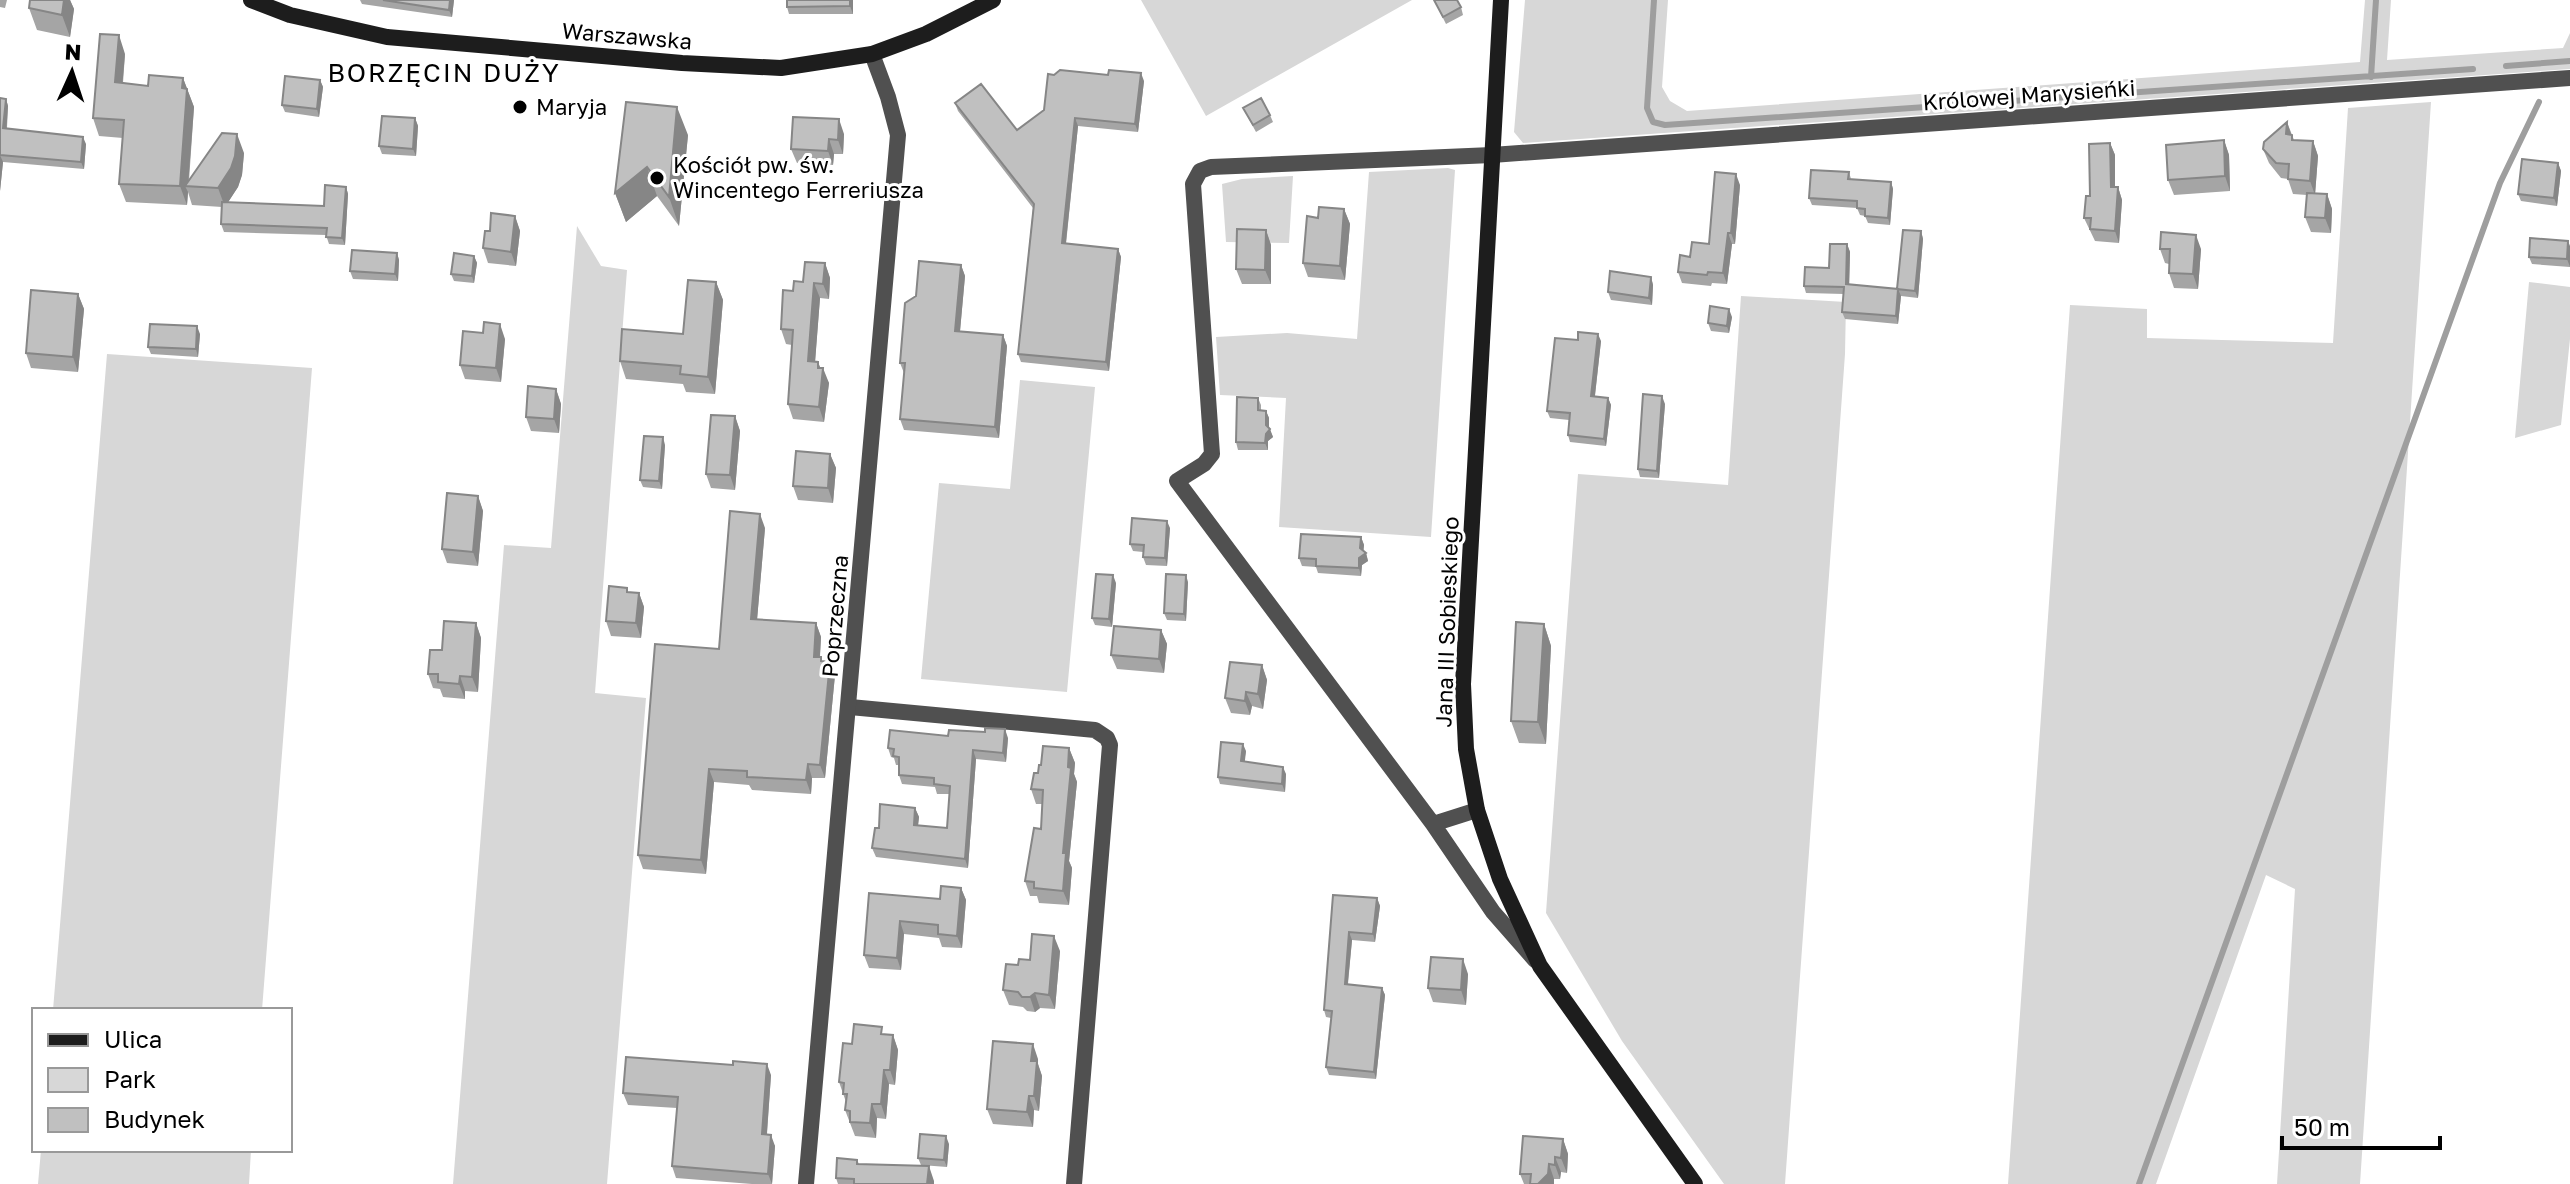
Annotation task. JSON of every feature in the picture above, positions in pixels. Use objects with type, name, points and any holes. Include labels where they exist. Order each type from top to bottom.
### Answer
[{"type":"main road","name":"Warszawska","points":[[251,0],[290,15],[387,37],[620,58],[781,68],[872,54],[926,34],[993,0]]},
{"type":"main road","name":"Jana III Sobieskiego","points":[[1501,0],[1463,684],[1466,749],[1477,810],[1500,879],[1540,966],[1695,1184]]},
{"type":"street","name":"Poprzeczna","points":[[806,1184],[898,135],[872,54]]},
{"type":"street","name":"Królowej Marysieńki","points":[[1433,824],[1177,481],[1204,464],[1212,454],[1193,184],[1200,171],[1211,167],[1492,155],[2570,78]]},
{"type":"street","points":[[850,707],[1095,730],[1107,738],[1110,745],[1074,1184]]},
{"type":"street","points":[[1477,810],[1433,824],[1493,912],[1540,966]]},
{"type":"green space","points":[[1141,0],[1412,0],[1206,116]]},
{"type":"green space","points":[[1525,0],[1668,0],[1662,87],[1670,101],[1687,111],[2360,62],[2365,0],[2391,0],[2387,60],[2563,48],[2570,33],[2570,69],[1523,143],[1514,132]]},
{"type":"green space","points":[[2431,102],[2360,1184],[2277,1184],[2295,889],[2266,875],[2156,1184],[2008,1184],[2070,305],[2147,309],[2147,338],[2333,343],[2348,108]]},
{"type":"green space","points":[[1455,170],[1431,537],[1279,527],[1286,398],[1220,395],[1216,337],[1287,333],[1357,339],[1369,172]]},
{"type":"green space","points":[[1293,176],[1289,243],[1226,242],[1222,184],[1242,179]]},
{"type":"green space","points":[[577,226],[601,266],[627,270],[595,693],[646,698],[607,1184],[453,1184],[504,545],[551,548]]},
{"type":"green space","points":[[2529,282],[2570,287],[2570,339],[2561,425],[2515,438]]},
{"type":"green space","points":[[1741,296],[1846,302],[1845,354],[1785,1184],[1724,1184],[1622,1041],[1546,913],[1578,474],[1728,485]]},
{"type":"green space","points":[[107,354],[312,368],[262,1008],[53,1008]]},
{"type":"green space","points":[[1020,380],[1095,387],[1067,692],[921,679],[939,483],[1010,489]]},
{"type":"green space","points":[[41,1152],[251,1152],[249,1184],[38,1184]]},
{"type":"building","points":[[30,0],[64,0],[62,15],[29,8]]},
{"type":"building","points":[[383,0],[450,0],[449,10]]},
{"type":"building","points":[[787,0],[850,0],[850,6],[787,7]]},
{"type":"building","points":[[1434,0],[1457,0],[1461,7],[1443,17]]},
{"type":"building","points":[[100,34],[119,35],[115,82],[148,86],[149,75],[183,78],[182,88],[187,89],[180,186],[119,184],[124,120],[93,118]]},
{"type":"building","points":[[1060,70],[1108,75],[1109,70],[1141,73],[1135,124],[1075,118],[1062,243],[1118,249],[1106,362],[1018,354],[1034,204],[955,103],[981,84],[1017,130],[1044,110],[1048,74],[1054,75]]},
{"type":"building","points":[[285,76],[320,80],[317,109],[282,105]]},
{"type":"building","points":[[0,98],[6,99],[3,128],[83,137],[81,162],[0,155]]},
{"type":"building","points":[[1261,98],[1270,115],[1253,125],[1243,108]]},
{"type":"building","points":[[626,102],[677,107],[669,197],[647,167],[615,193]]},
{"type":"building","points":[[382,116],[415,118],[413,149],[379,146]]},
{"type":"building","points":[[793,117],[839,119],[838,140],[829,139],[828,151],[791,149]]},
{"type":"building","points":[[2287,122],[2286,134],[2292,135],[2292,140],[2313,141],[2310,181],[2288,179],[2289,164],[2276,163],[2263,149],[2264,142]]},
{"type":"building","points":[[222,133],[237,134],[231,168],[218,188],[185,186]]},
{"type":"building","points":[[2224,140],[2225,176],[2168,180],[2166,145]]},
{"type":"building","points":[[2110,143],[2111,187],[2118,187],[2115,231],[2090,229],[2091,218],[2084,218],[2086,196],[2090,196],[2089,144]]},
{"type":"building","points":[[2522,159],[2558,163],[2554,198],[2518,194]]},
{"type":"building","points":[[1811,170],[1849,172],[1848,179],[1891,182],[1888,218],[1865,216],[1865,209],[1857,208],[1857,201],[1809,198]]},
{"type":"building","points":[[1715,172],[1736,174],[1731,233],[1728,233],[1723,273],[1678,272],[1680,255],[1690,257],[1692,242],[1709,244]]},
{"type":"building","points":[[325,185],[346,187],[342,238],[326,237],[327,228],[221,224],[222,202],[324,206]]},
{"type":"building","points":[[2307,193],[2327,194],[2325,218],[2305,217]]},
{"type":"building","points":[[1319,207],[1344,209],[1340,266],[1303,263],[1307,216],[1318,218]]},
{"type":"building","points":[[491,213],[515,216],[511,252],[483,248],[485,231],[490,231]]},
{"type":"building","points":[[1237,229],[1266,230],[1265,270],[1236,269]]},
{"type":"building","points":[[1903,230],[1921,231],[1915,291],[1897,289]]},
{"type":"building","points":[[2161,232],[2196,235],[2193,274],[2169,273],[2170,249],[2160,249]]},
{"type":"building","points":[[2530,238],[2568,241],[2567,259],[2529,257]]},
{"type":"building","points":[[1830,244],[1847,244],[1846,284],[1898,289],[1896,316],[1842,312],[1844,287],[1804,286],[1805,267],[1829,268]]},
{"type":"building","points":[[352,250],[397,253],[395,274],[350,271]]},
{"type":"building","points":[[454,253],[474,256],[472,276],[451,274]]},
{"type":"building","points":[[919,261],[961,265],[955,331],[1003,335],[995,427],[900,419],[905,363],[900,363],[905,303],[916,296]]},
{"type":"building","points":[[805,262],[825,263],[823,284],[814,283],[808,361],[818,362],[818,368],[823,368],[819,407],[788,404],[793,330],[781,329],[783,290],[793,291],[794,281],[803,282]]},
{"type":"building","points":[[1610,271],[1651,277],[1649,298],[1608,292]]},
{"type":"building","points":[[688,280],[716,282],[708,377],[680,374],[681,366],[620,361],[622,329],[683,334]]},
{"type":"building","points":[[31,290],[78,294],[73,357],[26,353]]},
{"type":"building","points":[[1710,306],[1729,309],[1727,326],[1708,323]]},
{"type":"building","points":[[484,322],[500,324],[496,368],[460,365],[463,331],[483,333]]},
{"type":"building","points":[[150,324],[197,326],[196,349],[148,347]]},
{"type":"building","points":[[1578,332],[1598,334],[1591,396],[1608,398],[1604,439],[1568,435],[1570,413],[1547,411],[1555,338],[1578,340]]},
{"type":"building","points":[[528,386],[556,389],[554,419],[526,417]]},
{"type":"building","points":[[1643,394],[1662,396],[1657,471],[1638,469]]},
{"type":"building","points":[[1237,397],[1258,398],[1258,410],[1266,411],[1266,425],[1270,429],[1265,443],[1236,442]]},
{"type":"building","points":[[711,415],[735,416],[730,475],[706,474]]},
{"type":"building","points":[[644,436],[663,437],[659,481],[640,480]]},
{"type":"building","points":[[796,451],[830,454],[828,488],[793,486]]},
{"type":"building","points":[[447,493],[478,496],[473,552],[442,549]]},
{"type":"building","points":[[730,511],[760,514],[751,619],[816,623],[814,657],[830,662],[820,765],[808,764],[806,780],[747,777],[747,771],[709,769],[701,860],[638,855],[655,644],[719,649]]},
{"type":"building","points":[[1132,518],[1167,521],[1165,558],[1143,557],[1144,545],[1130,544]]},
{"type":"building","points":[[1301,534],[1361,537],[1360,548],[1366,553],[1359,558],[1359,568],[1316,566],[1316,559],[1299,558]]},
{"type":"building","points":[[1096,574],[1113,575],[1109,619],[1092,618]]},
{"type":"building","points":[[1166,574],[1186,575],[1184,614],[1164,613]]},
{"type":"building","points":[[609,586],[639,593],[636,623],[606,621]]},
{"type":"building","points":[[444,621],[476,623],[472,677],[460,676],[459,684],[438,682],[438,674],[428,674],[430,650],[442,650]]},
{"type":"building","points":[[1516,622],[1544,624],[1538,722],[1511,721]]},
{"type":"building","points":[[1114,626],[1161,630],[1159,659],[1111,655]]},
{"type":"building","points":[[1230,662],[1262,665],[1258,694],[1246,692],[1245,701],[1225,698]]},
{"type":"building","points":[[985,728],[1005,729],[1003,753],[973,750],[965,859],[872,848],[875,828],[879,828],[880,804],[915,808],[914,825],[947,828],[950,786],[934,784],[934,778],[899,775],[899,757],[893,756],[894,749],[888,748],[890,730],[948,736],[949,730],[985,732]]},
{"type":"building","points":[[1221,742],[1243,744],[1241,761],[1283,767],[1282,784],[1218,777]]},
{"type":"building","points":[[1043,746],[1069,748],[1068,767],[1071,768],[1063,853],[1066,853],[1063,891],[1034,888],[1034,882],[1025,881],[1034,828],[1041,829],[1043,790],[1031,789],[1034,773],[1038,773],[1041,765]]},
{"type":"building","points":[[941,886],[961,888],[957,936],[938,934],[938,925],[900,921],[897,958],[864,955],[869,893],[940,899]]},
{"type":"building","points":[[1333,895],[1377,898],[1373,934],[1349,932],[1345,984],[1382,988],[1374,1072],[1326,1067],[1332,1011],[1324,1010]]},
{"type":"building","points":[[1032,934],[1054,936],[1049,995],[1035,993],[1022,997],[1018,992],[1003,990],[1006,964],[1018,965],[1019,959],[1030,960]]},
{"type":"building","points":[[1431,957],[1463,959],[1461,990],[1428,988]]},
{"type":"building","points":[[854,1024],[882,1027],[881,1034],[893,1035],[890,1070],[884,1070],[881,1104],[872,1104],[870,1123],[850,1122],[850,1111],[845,1110],[847,1094],[843,1094],[844,1083],[839,1082],[843,1043],[852,1044]]},
{"type":"building","points":[[993,1041],[1033,1044],[1031,1061],[1037,1061],[1034,1096],[1029,1096],[1027,1112],[987,1109]]},
{"type":"building","points":[[626,1057],[733,1065],[733,1061],[767,1064],[762,1134],[771,1135],[768,1174],[672,1166],[678,1097],[623,1093]]},
{"type":"building","points":[[920,1134],[946,1136],[944,1160],[918,1158]]},
{"type":"building","points":[[1523,1136],[1563,1139],[1561,1158],[1555,1157],[1555,1165],[1549,1164],[1548,1174],[1538,1184],[1530,1184],[1531,1174],[1520,1174]]},
{"type":"building","points":[[837,1158],[857,1160],[857,1164],[929,1166],[927,1184],[854,1184],[854,1179],[836,1178]]},
{"type":"waterway","points":[[1654,0],[1647,108],[1653,122],[1665,125],[2473,69]]},
{"type":"waterway","points":[[2371,77],[2376,0]]},
{"type":"waterway","points":[[2506,66],[2570,61]]},
{"type":"waterway","points":[[2139,1184],[2500,183],[2539,102]]},
{"type":"place","name":"Maryja","points":[[520,107]]},
{"type":"place","name":"Kościół pw. św. Wincentego Ferreriusza","points":[[657,178]]},
{"type":"district","name":"BORZĘCIN DUŻY","points":[[444,73]]}]
